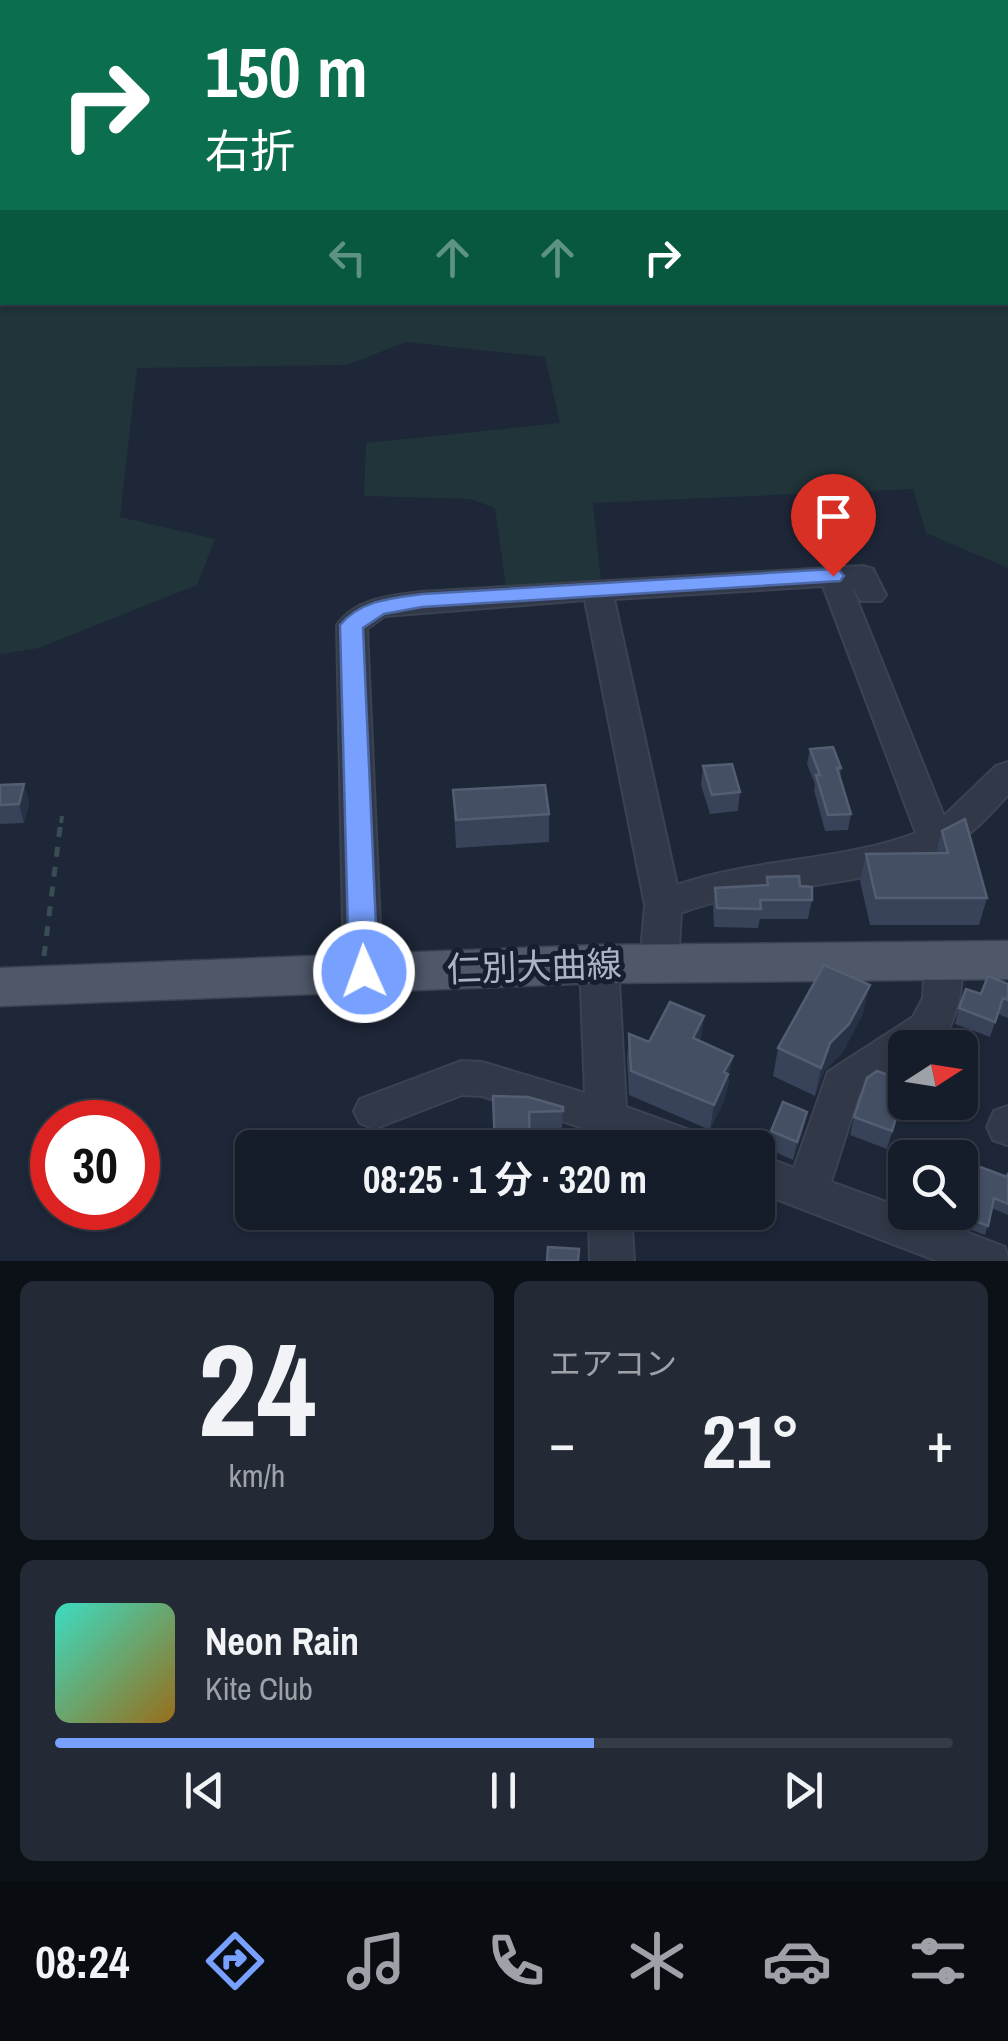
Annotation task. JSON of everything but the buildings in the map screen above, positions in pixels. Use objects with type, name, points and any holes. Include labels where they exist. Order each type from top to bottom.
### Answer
[{"type":"main road","name":"仁別大曲線","points":[[20,986],[600,964],[1008,960]]},
{"type":"street","points":[[364,972],[352,625],[377,608],[422,600],[597,589],[863,575],[871,595]]},
{"type":"street","points":[[833,576],[936,839]]},
{"type":"street","points":[[597,589],[663,906],[659,964]]},
{"type":"street","points":[[663,906],[688,894],[839,865],[936,839],[974,809],[1008,774]]},
{"type":"street","points":[[807,1192],[842,1084],[926,1028],[942,998],[944,961]]},
{"type":"street","points":[[600,964],[607,1130]]},
{"type":"street","points":[[374,1111],[461,1078],[496,1082],[603,1130]]},
{"type":"street","points":[[775,1180],[990,1261]]},
{"type":"street","points":[[611,1230],[612,1261]]},
{"type":"path","points":[[20,986],[62,816]]},
{"type":"green space","points":[[0,305],[1008,305],[1008,568],[926,533],[913,489],[593,503],[601,582],[506,586],[495,508],[470,499],[364,496],[366,443],[560,423],[545,357],[406,342],[347,365],[137,368],[120,517],[215,539],[197,585],[39,648],[0,654]]},
{"type":"route","points":[[364,972],[352,625],[377,608],[422,600],[833,576]]}]
